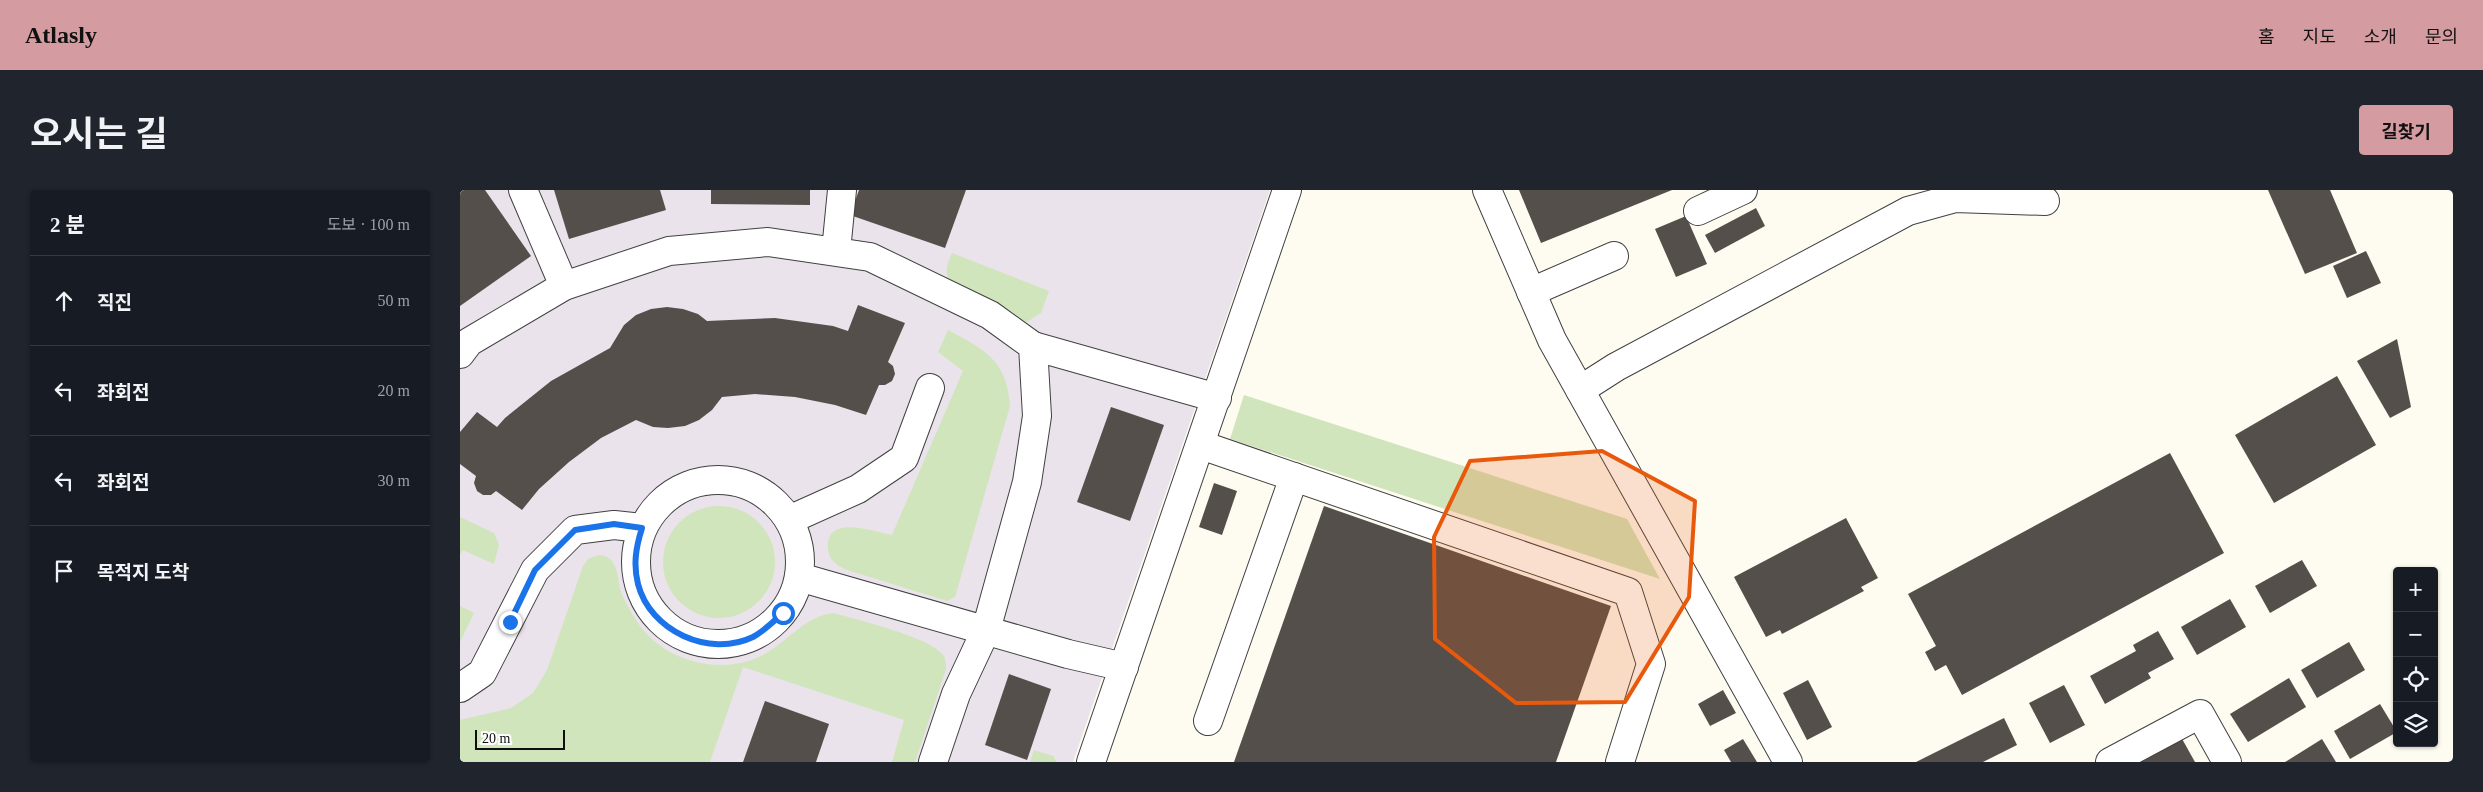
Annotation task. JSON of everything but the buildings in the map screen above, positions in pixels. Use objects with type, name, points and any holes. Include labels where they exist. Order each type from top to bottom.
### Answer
[{"type":"street","points":[[523,190],[564,286]]},
{"type":"street","points":[[836,252],[842,190]]},
{"type":"street","points":[[1091,762],[1287,190]]},
{"type":"street","points":[[1487,190],[1552,340],[1788,762]]},
{"type":"street","points":[[1698,211],[1743,190]]},
{"type":"street","points":[[1580,390],[1616,367],[1908,211],[1955,198],[2045,201]]},
{"type":"street","points":[[460,354],[469,342],[564,286],[669,251],[768,242],[870,256],[990,315],[1033,346],[1217,398]]},
{"type":"street","points":[[1532,292],[1614,256]]},
{"type":"street","points":[[933,762],[956,694],[986,630],[1027,482],[1037,416],[1033,346]]},
{"type":"street","points":[[789,520],[858,489],[904,458],[930,388]]},
{"type":"street","points":[[1201,445],[1628,592],[1651,664],[1620,762]]},
{"type":"street","points":[[1208,721],[1294,477]]},
{"type":"street","points":[[723,479],[743,483],[761,491],[776,503],[789,520],[797,538],[800,557],[799,577],[793,596],[783,613],[769,627],[751,637],[732,643],[712,644],[693,640],[675,632],[659,620],[647,604],[639,586],[635,566],[636,547],[642,528],[653,510],[667,496],[684,486],[703,480],[723,479]]},
{"type":"street","points":[[460,688],[482,673],[535,570],[575,530],[614,524],[642,528]]},
{"type":"street","points":[[799,577],[1124,667]]},
{"type":"street","points":[[2110,762],[2200,714],[2227,762]]},
{"type":"highlighted area","points":[[1602,451],[1695,501],[1689,597],[1625,702],[1516,703],[1435,639],[1434,537],[1470,461]]},
{"type":"shaded area","points":[[460,190],[1270,190],[1073,762],[460,762]]},
{"type":"green space","points":[[952,253],[1049,291],[1041,313],[1027,322],[1009,318],[950,283],[947,268]]},
{"type":"green space","points":[[948,330],[984,351],[999,367],[1008,391],[1010,406],[955,597],[947,601],[844,569],[833,561],[828,549],[829,538],[834,531],[842,528],[852,527],[892,535],[963,371],[938,352]]},
{"type":"green space","points":[[1244,395],[1627,519],[1660,579],[1230,439]]},
{"type":"green space","points":[[719,506],[730,507],[740,511],[758,523],[770,541],[774,551],[774,573],[770,583],[758,601],[740,613],[730,617],[719,618],[708,617],[698,613],[680,601],[668,583],[664,573],[663,562],[664,551],[668,541],[680,523],[698,511],[708,507]]},
{"type":"green space","points":[[460,517],[494,533],[499,545],[494,564],[463,550],[460,555]]},
{"type":"green space","points":[[598,555],[606,557],[613,563],[620,589],[630,611],[649,636],[677,656],[694,662],[729,665],[747,662],[772,650],[814,619],[834,613],[893,630],[936,648],[944,657],[946,669],[915,762],[892,762],[904,720],[743,667],[710,762],[460,762],[460,720],[511,708],[533,693],[547,670],[583,566],[588,559]]},
{"type":"green space","points":[[460,606],[474,613],[460,642]]},
{"type":"green space","points":[[1034,750],[1053,756],[1057,762],[1030,762]]},
{"type":"route","points":[[510,622],[535,570],[575,530],[614,524],[642,528],[636,547],[635,566],[639,586],[647,604],[659,620],[675,632],[693,640],[712,644],[732,643],[751,637],[769,627],[783,613]]}]
